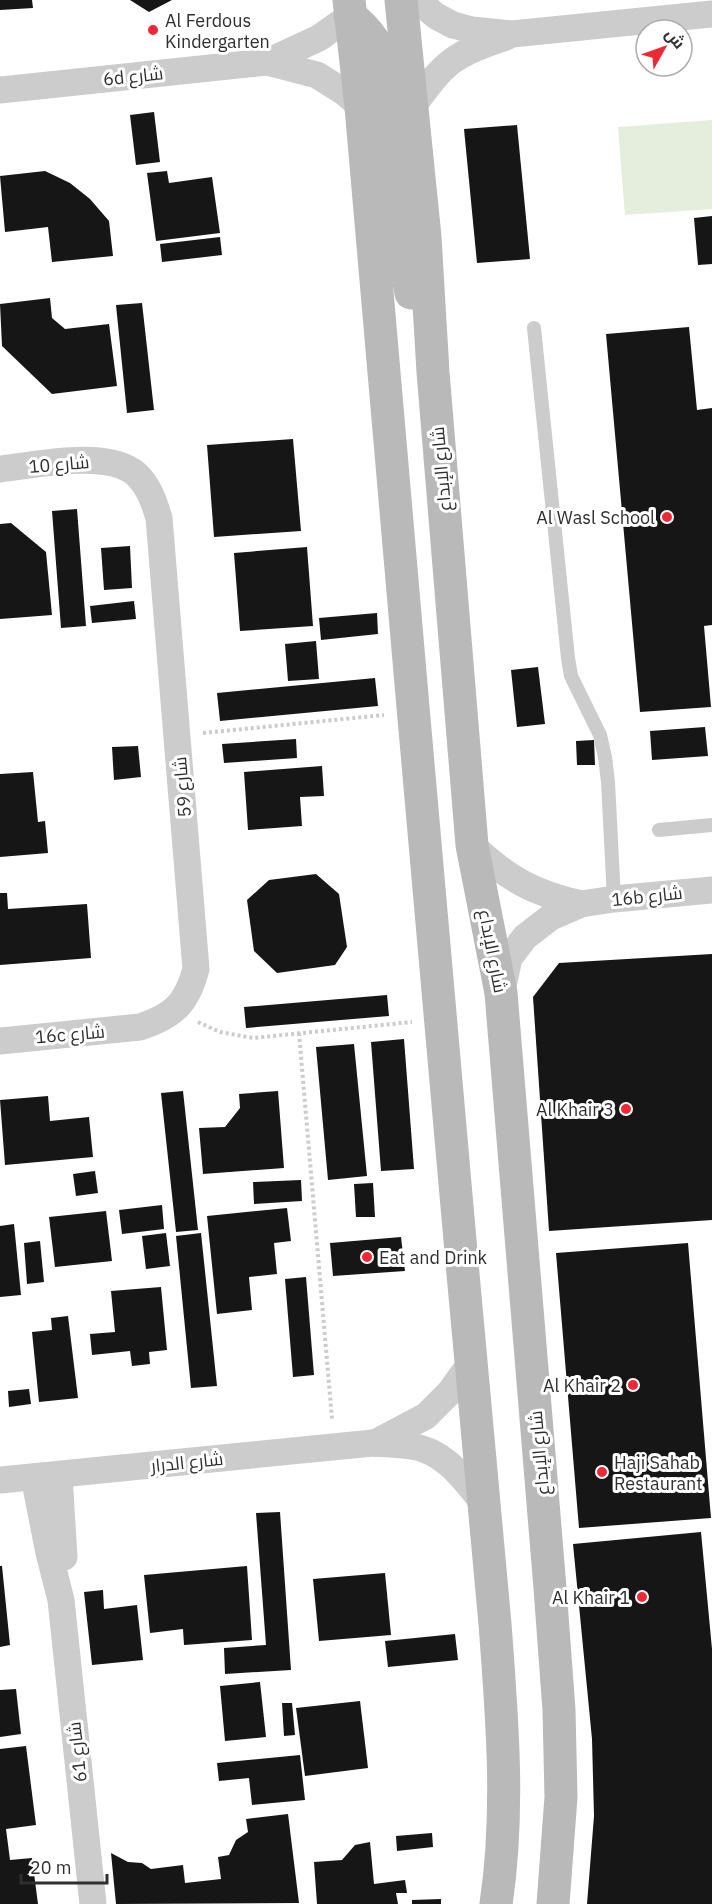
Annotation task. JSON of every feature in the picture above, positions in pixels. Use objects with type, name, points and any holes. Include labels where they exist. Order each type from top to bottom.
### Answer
[{"type":"main road","name":"شارع الإبداع","points":[[401,0],[425,237],[433,372],[472,844],[501,993],[558,1710],[561,1797],[553,1904]]},
{"type":"main road","points":[[349,8],[361,107],[440,1020],[486,1506],[504,1733],[503,1820],[496,1904]]},
{"type":"main road","points":[[349,8],[375,40],[383,56],[387,73],[403,248],[412,301],[433,372]]},
{"type":"street","points":[[417,0],[436,16],[453,25],[472,30],[512,34]]},
{"type":"street","name":"6d شارع","points":[[0,90],[267,62],[319,38],[349,8]]},
{"type":"street","points":[[413,106],[433,78],[453,59],[478,46],[512,34],[701,10]]},
{"type":"street","name":"6d شارع","points":[[267,62],[317,75],[361,107]]},
{"type":"street","name":"شارع 10","points":[[0,469],[87,460],[112,461],[135,473],[152,493],[159,518]]},
{"type":"street","name":"شارع 59","points":[[159,518],[196,969],[191,989],[179,1007]]},
{"type":"street","name":"16b شارع","points":[[472,844],[495,866],[522,884],[550,897],[581,904]]},
{"type":"street","name":"16b شارع","points":[[501,993],[509,958],[525,937],[551,917],[581,904],[712,890]]},
{"type":"street","name":"16c شارع","points":[[0,1041],[140,1027],[161,1020],[179,1007]]},
{"type":"street","name":"شارع الدرار","points":[[374,1443],[426,1416],[450,1392],[471,1363]]},
{"type":"street","name":"شارع الدرار","points":[[0,1480],[374,1443],[412,1446],[434,1453],[454,1468],[486,1506]]},
{"type":"street","name":"شارع 61","points":[[46,1476],[49,1553],[61,1600],[93,1904]]},
{"type":"lane","points":[[534,328],[568,658],[571,676],[600,735],[605,757],[614,899]]},
{"type":"lane","points":[[659,830],[712,825]]},
{"type":"path","points":[[177,735],[414,712]]},
{"type":"path","points":[[179,1007],[203,1025],[220,1032],[253,1038],[440,1020]]},
{"type":"path","points":[[299,1033],[334,1447]]},
{"type":"green space","points":[[712,120],[712,209],[625,215],[618,127]]},
{"type":"building","points":[[0,0],[32,0],[33,8],[0,10]]},
{"type":"building","points":[[130,0],[172,0],[149,12]]},
{"type":"building","points":[[154,112],[160,162],[136,165],[130,115]]},
{"type":"building","points":[[517,125],[530,259],[477,263],[464,129]]},
{"type":"building","points":[[45,171],[70,183],[90,199],[109,221],[113,256],[52,262],[48,227],[5,232],[0,176]]},
{"type":"building","points":[[167,171],[169,183],[212,177],[220,233],[156,241],[147,173]]},
{"type":"building","points":[[712,216],[712,264],[698,265],[694,218]]},
{"type":"building","points":[[220,237],[222,255],[162,262],[160,244]]},
{"type":"building","points":[[50,298],[52,318],[65,329],[109,324],[117,386],[52,394],[2,346],[0,304]]},
{"type":"building","points":[[142,303],[154,410],[127,413],[116,305]]},
{"type":"building","name":"Al Wasl School","points":[[689,327],[697,410],[712,408],[712,625],[704,626],[711,707],[640,712],[606,334]]},
{"type":"building","points":[[293,439],[301,531],[214,537],[207,445]]},
{"type":"building","points":[[77,509],[86,626],[61,628],[52,511]]},
{"type":"building","points":[[11,523],[46,552],[52,615],[0,619],[0,524]]},
{"type":"building","points":[[130,546],[132,588],[104,590],[101,548]]},
{"type":"building","points":[[307,547],[313,626],[240,631],[234,553]]},
{"type":"building","points":[[134,601],[136,619],[92,623],[90,606]]},
{"type":"building","points":[[377,613],[378,634],[321,640],[319,618]]},
{"type":"building","points":[[316,641],[319,679],[288,681],[285,644]]},
{"type":"building","points":[[538,667],[545,724],[517,727],[511,670]]},
{"type":"building","points":[[375,678],[378,706],[220,721],[217,693]]},
{"type":"building","points":[[705,727],[708,756],[652,760],[650,731]]},
{"type":"building","points":[[296,739],[297,758],[224,763],[222,744]]},
{"type":"building","points":[[594,740],[595,765],[577,765],[576,741]]},
{"type":"building","points":[[138,746],[141,777],[114,780],[112,747]]},
{"type":"building","points":[[322,766],[324,796],[300,797],[302,826],[248,830],[244,772]]},
{"type":"building","points":[[33,772],[38,822],[45,821],[48,853],[0,857],[0,774]]},
{"type":"building","points":[[316,874],[339,894],[347,947],[335,965],[277,973],[254,951],[247,900],[269,880]]},
{"type":"building","points":[[0,893],[7,893],[8,909],[87,904],[91,958],[0,965]]},
{"type":"building","name":"Al Khair 3","points":[[712,954],[712,1220],[549,1231],[533,997],[559,963]]},
{"type":"building","points":[[387,995],[389,1016],[246,1028],[244,1007]]},
{"type":"building","points":[[404,1039],[414,1169],[381,1171],[371,1042]]},
{"type":"building","points":[[354,1044],[367,1176],[328,1180],[316,1047]]},
{"type":"building","points":[[183,1091],[198,1230],[176,1232],[161,1093]]},
{"type":"building","points":[[278,1091],[284,1168],[203,1174],[199,1128],[225,1127],[240,1108],[239,1094]]},
{"type":"building","points":[[48,1096],[50,1121],[89,1117],[93,1157],[5,1165],[0,1100]]},
{"type":"building","points":[[95,1171],[98,1193],[76,1196],[73,1174]]},
{"type":"building","points":[[301,1180],[302,1201],[254,1204],[253,1182]]},
{"type":"building","points":[[373,1183],[375,1217],[356,1217],[354,1184]]},
{"type":"building","points":[[162,1205],[164,1229],[122,1234],[119,1210]]},
{"type":"building","points":[[287,1208],[291,1241],[274,1243],[277,1274],[249,1277],[252,1310],[217,1314],[207,1216]]},
{"type":"building","points":[[106,1211],[112,1261],[55,1267],[49,1217]]},
{"type":"building","points":[[14,1224],[21,1295],[0,1297],[0,1226]]},
{"type":"building","points":[[166,1233],[170,1266],[146,1269],[142,1236]]},
{"type":"building","points":[[201,1233],[217,1386],[191,1388],[176,1236]]},
{"type":"building","name":"Eat and Drink","points":[[401,1237],[405,1271],[333,1276],[330,1243]]},
{"type":"building","points":[[40,1241],[44,1282],[27,1284],[24,1243]]},
{"type":"building","name":"Al Khair 2","points":[[688,1243],[711,1518],[579,1528],[556,1253]]},
{"type":"building","points":[[306,1277],[314,1375],[293,1377],[285,1279]]},
{"type":"building","points":[[161,1287],[167,1350],[149,1352],[150,1364],[132,1366],[130,1351],[92,1355],[90,1334],[115,1332],[111,1291]]},
{"type":"building","points":[[68,1316],[78,1398],[39,1402],[32,1332],[52,1330],[51,1318]]},
{"type":"building","points":[[29,1389],[31,1404],[9,1407],[8,1391]]},
{"type":"building","points":[[280,1512],[291,1670],[225,1674],[224,1648],[266,1645],[256,1513]]},
{"type":"building","points":[[701,1532],[712,1649],[712,1904],[587,1904],[594,1816],[592,1739],[573,1544]]},
{"type":"building","points":[[0,1566],[2,1566],[10,1645],[0,1647]]},
{"type":"building","points":[[247,1566],[252,1640],[184,1645],[183,1629],[150,1633],[144,1575]]},
{"type":"building","points":[[385,1573],[391,1635],[319,1641],[313,1579]]},
{"type":"building","points":[[103,1590],[104,1609],[137,1605],[143,1660],[92,1665],[84,1592]]},
{"type":"building","points":[[455,1634],[458,1660],[388,1667],[385,1641]]},
{"type":"building","points":[[260,1682],[266,1737],[225,1741],[220,1686]]},
{"type":"building","points":[[16,1689],[21,1734],[0,1737],[0,1690]]},
{"type":"building","points":[[360,1701],[368,1768],[305,1776],[296,1708]]},
{"type":"building","points":[[282,1703],[292,1703],[295,1735],[284,1736]]},
{"type":"building","points":[[26,1746],[36,1825],[6,1829],[10,1860],[32,1858],[38,1904],[0,1904],[0,1749]]},
{"type":"building","points":[[300,1755],[305,1800],[252,1805],[249,1778],[219,1781],[217,1763]]},
{"type":"building","points":[[288,1814],[299,1903],[116,1904],[111,1853],[128,1862],[142,1863],[151,1869],[183,1865],[185,1883],[221,1879],[218,1857],[229,1855],[236,1840],[248,1832],[246,1819]]},
{"type":"building","points":[[432,1833],[433,1847],[397,1851],[396,1836]]},
{"type":"building","points":[[370,1842],[374,1884],[405,1880],[407,1893],[396,1893],[398,1904],[317,1904],[314,1862],[342,1860],[355,1845]]},
{"type":"building","points":[[441,1899],[441,1904],[412,1904],[412,1900]]},
{"type":"place","name":"Al Ferdous Kindergarten","points":[[153,30]]},
{"type":"place","name":"Al Wasl School","points":[[667,517]]},
{"type":"place","name":"Al Khair 3","points":[[626,1109]]},
{"type":"place","name":"Eat and Drink","points":[[367,1257]]},
{"type":"place","name":"Al Khair 2","points":[[633,1385]]},
{"type":"place","name":"Haji Sahab Restaurant","points":[[602,1472]]},
{"type":"place","name":"Al Khair 1","points":[[642,1597]]}]
